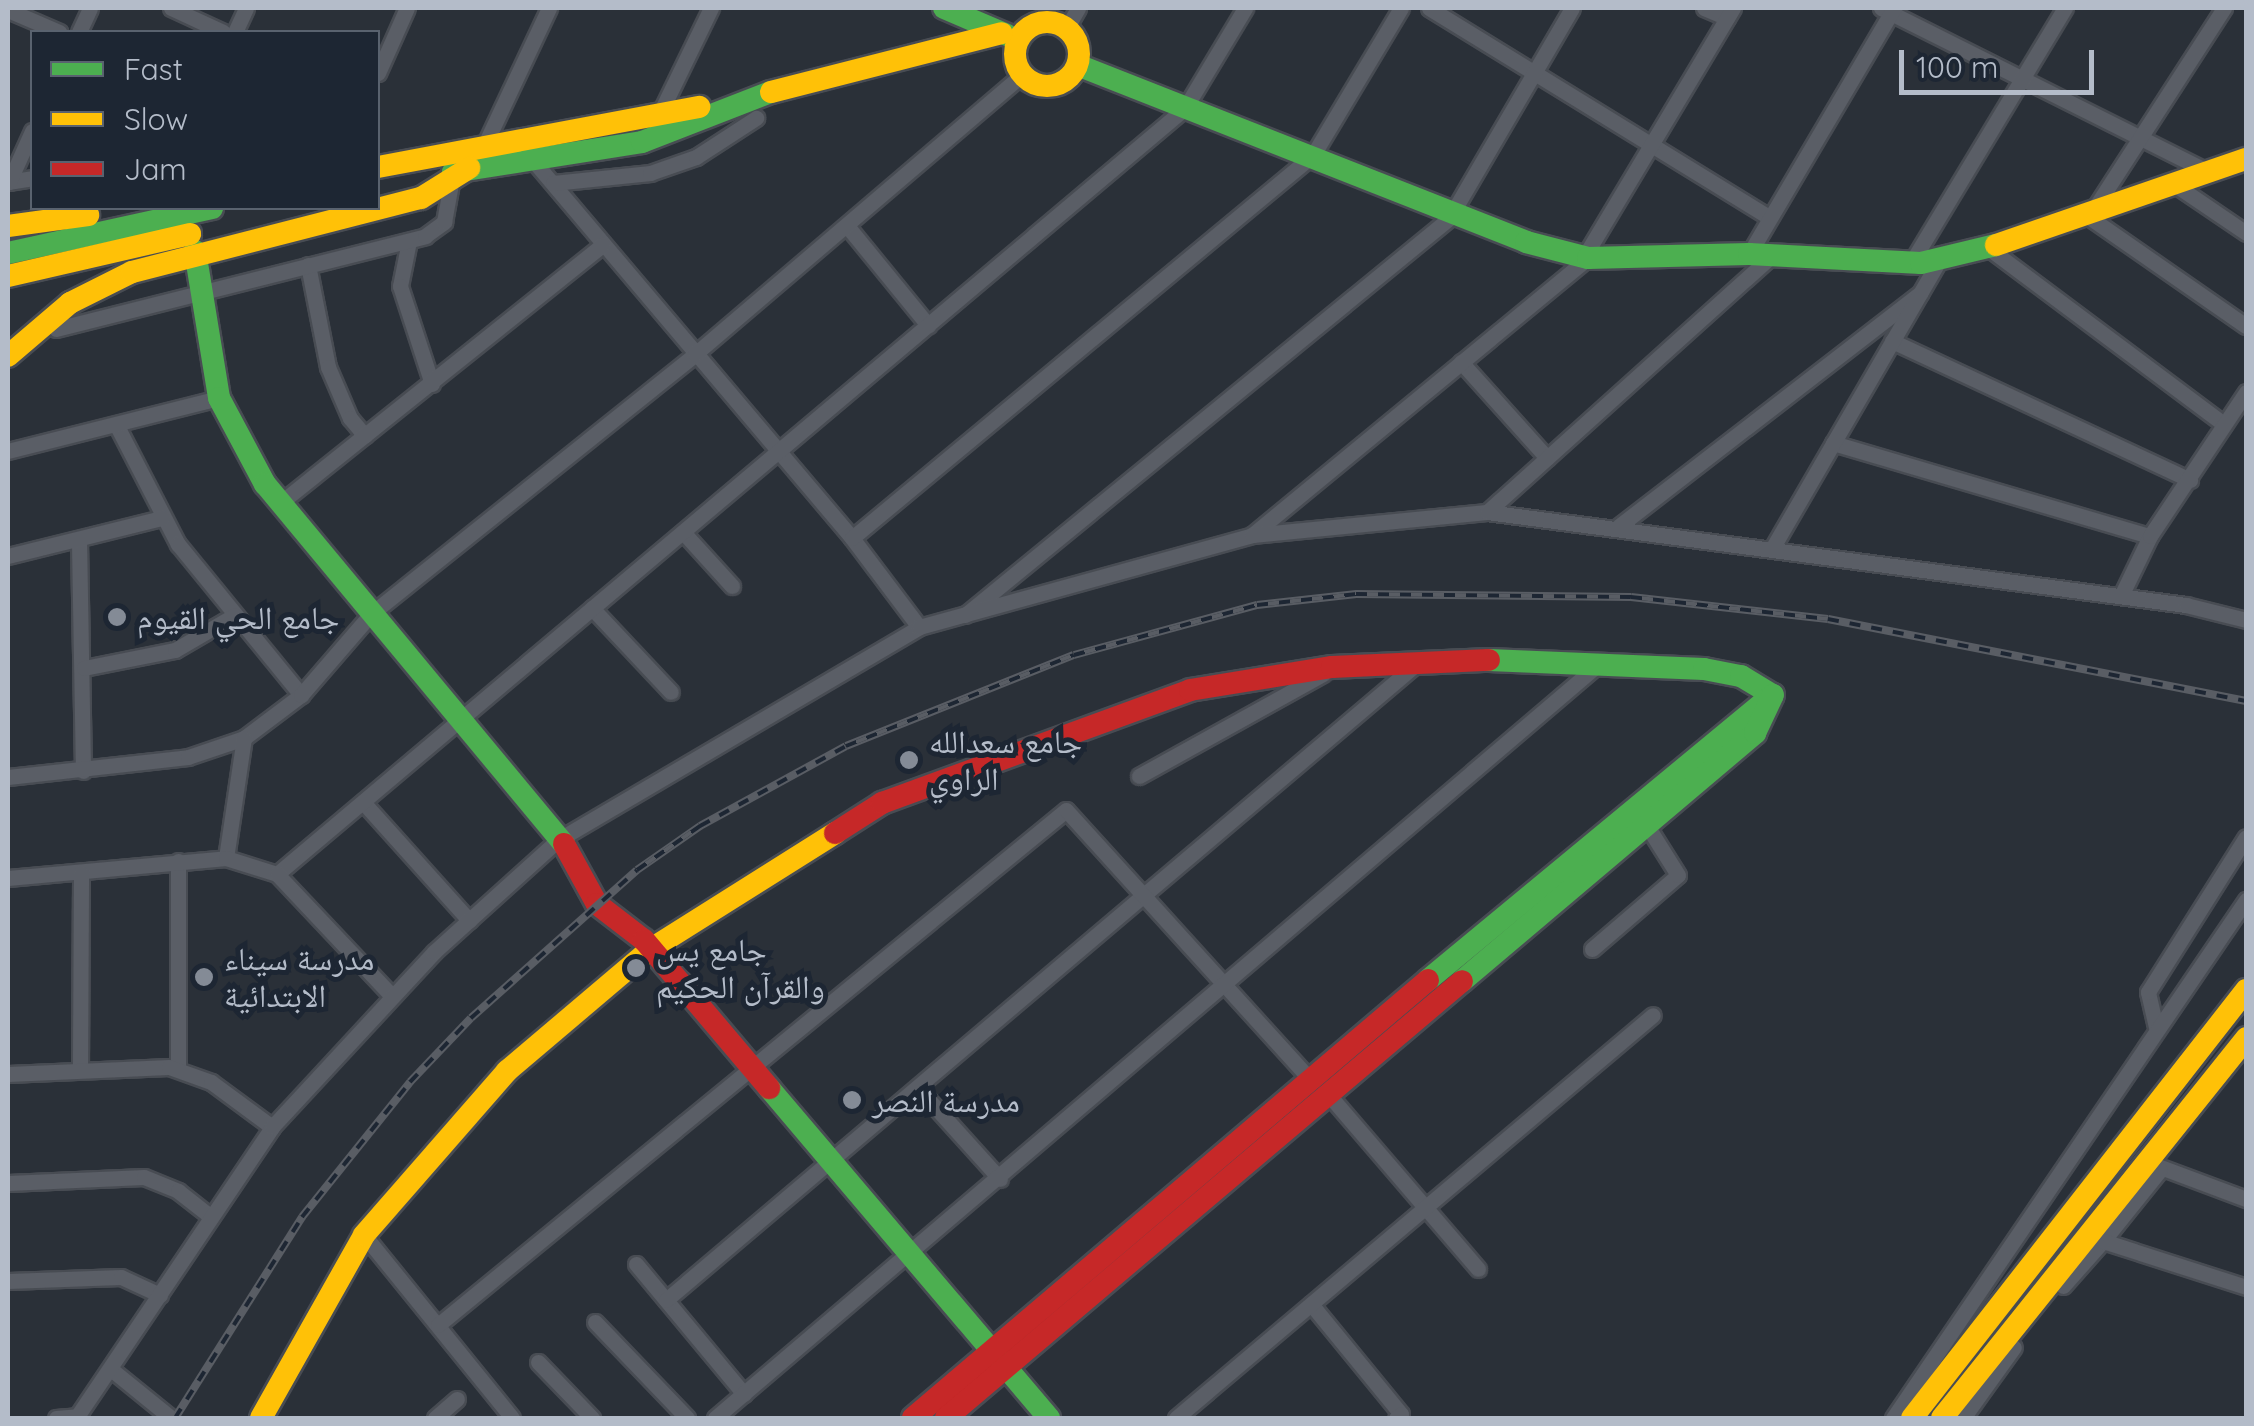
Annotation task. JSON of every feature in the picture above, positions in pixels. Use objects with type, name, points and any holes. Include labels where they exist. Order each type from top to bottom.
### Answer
[{"type":"main road","points":[[944,8],[1009,36]]},
{"type":"main road","points":[[380,189],[468,158],[771,92],[1009,36],[1043,23],[1066,29],[1079,46],[1080,66]]},
{"type":"main road","points":[[1009,36],[1012,54],[1023,74],[1054,85],[1080,66]]},
{"type":"main road","points":[[1080,66],[1456,211],[1526,242],[1586,257],[1760,255],[1911,263],[1940,259],[2089,216],[2246,159]]},
{"type":"main road","points":[[380,151],[531,158],[642,142],[771,92]]},
{"type":"main road","points":[[380,166],[468,158]]},
{"type":"main road","points":[[380,208],[421,198],[468,158]]},
{"type":"main road","points":[[8,226],[113,210]]},
{"type":"main road","points":[[8,356],[70,303],[168,231],[208,210]]},
{"type":"main road","points":[[8,254],[294,210]]},
{"type":"main road","points":[[195,252],[371,210]]},
{"type":"main road","points":[[168,231],[195,252],[219,398],[279,504],[584,869],[597,904],[651,949],[1048,1418]]},
{"type":"main road","points":[[8,276],[168,231]]},
{"type":"main road","points":[[261,1418],[364,1234],[507,1071],[651,949],[829,832],[909,791],[1190,690],[1332,667],[1423,658],[1716,670],[1773,695],[1644,816],[1136,1261],[913,1418]]},
{"type":"main road","points":[[946,1418],[999,1360],[1120,1242],[1309,1078],[1644,816]]},
{"type":"main road","points":[[1912,1418],[2246,990]]},
{"type":"main road","points":[[1942,1418],[2154,1166],[2246,1038]]},
{"type":"main road","points":[[1120,1242],[1136,1261]]},
{"type":"street","points":[[171,8],[219,30]]},
{"type":"street","points":[[380,67],[406,8]]},
{"type":"street","points":[[56,330],[409,241],[444,222],[468,158],[548,8]]},
{"type":"street","points":[[659,115],[711,8]]},
{"type":"street","points":[[1066,29],[1078,8]]},
{"type":"street","points":[[277,874],[1185,108],[1245,8]]},
{"type":"street","points":[[852,538],[1313,155],[1402,8]]},
{"type":"street","points":[[1429,8],[1770,218]]},
{"type":"street","points":[[958,620],[1456,211],[1572,8]]},
{"type":"street","points":[[1252,536],[1586,257],[1730,13],[1704,8]]},
{"type":"street","points":[[1911,263],[2065,8]]},
{"type":"street","points":[[2224,8],[2089,216],[2246,326]]},
{"type":"street","points":[[1487,512],[1760,255],[1770,218],[1889,9],[2209,172]]},
{"type":"street","points":[[8,10],[54,30]]},
{"type":"street","points":[[8,778],[188,757],[244,738],[301,695],[371,614],[695,354],[1023,74]]},
{"type":"street","points":[[553,183],[650,173],[696,157],[756,118]]},
{"type":"street","points":[[8,182],[30,135]]},
{"type":"street","points":[[531,158],[852,538],[919,628]]},
{"type":"street","points":[[2174,184],[2246,233]]},
{"type":"street","points":[[848,227],[928,325]]},
{"type":"street","points":[[409,241],[400,286],[432,384]]},
{"type":"street","points":[[279,504],[604,244]]},
{"type":"street","points":[[1988,247],[2224,424]]},
{"type":"street","points":[[1773,547],[1940,259]]},
{"type":"street","points":[[308,266],[328,367],[350,418],[366,436]]},
{"type":"street","points":[[1619,526],[1920,294]]},
{"type":"street","points":[[1892,340],[2190,480]]},
{"type":"street","points":[[1461,362],[1547,458]]},
{"type":"street","points":[[2121,596],[2150,536],[2246,392]]},
{"type":"street","points":[[8,451],[118,428],[219,398]]},
{"type":"street","points":[[118,428],[162,518],[301,695]]},
{"type":"street","points":[[1833,443],[2150,536]]},
{"type":"street","points":[[56,1418],[77,1417],[112,1370],[272,1127],[391,995],[469,920],[558,840],[919,628],[1252,536],[1487,512],[1619,526],[2121,596],[2246,620]]},
{"type":"street","points":[[8,556],[162,518]]},
{"type":"street","points":[[683,532],[732,586]]},
{"type":"street","points":[[79,541],[83,770]]},
{"type":"street","points":[[592,608],[671,692]]},
{"type":"street","points":[[84,668],[174,650],[235,615]]},
{"type":"street","points":[[666,1300],[832,1164],[1423,658]]},
{"type":"street","points":[[715,1418],[910,1256],[1600,663]]},
{"type":"street","points":[[1139,776],[1332,667]]},
{"type":"street","points":[[226,858],[244,738]]},
{"type":"street","points":[[363,802],[469,920]]},
{"type":"street","points":[[438,1325],[1066,810],[1309,1078]]},
{"type":"street","points":[[1592,949],[1677,878],[1676,865],[1644,816]]},
{"type":"street","points":[[2156,1027],[2148,992],[2246,837]]},
{"type":"street","points":[[8,878],[226,858],[277,874],[391,995]]},
{"type":"street","points":[[178,861],[178,1069]]},
{"type":"street","points":[[80,1070],[81,872]]},
{"type":"street","points":[[1893,1418],[2246,900]]},
{"type":"street","points":[[1176,1418],[1654,1015]]},
{"type":"street","points":[[8,1074],[178,1069],[211,1082],[272,1127]]},
{"type":"street","points":[[919,1089],[1000,1179]]},
{"type":"street","points":[[1329,1095],[1478,1269]]},
{"type":"street","points":[[1963,1418],[2102,1241],[2154,1166],[2246,1199]]},
{"type":"street","points":[[8,1183],[144,1178],[178,1191],[210,1217]]},
{"type":"street","points":[[364,1234],[512,1418]]},
{"type":"street","points":[[2102,1241],[2246,1287]]},
{"type":"street","points":[[636,1264],[744,1394]]},
{"type":"street","points":[[8,1280],[121,1277],[160,1295]]},
{"type":"street","points":[[1311,1304],[1401,1414],[1396,1418]]},
{"type":"street","points":[[595,1322],[687,1418]]},
{"type":"street","points":[[538,1362],[592,1418]]},
{"type":"street","points":[[112,1370],[171,1418]]},
{"type":"street","points":[[435,1418],[457,1399]]},
{"type":"railway","points":[[175,1418],[302,1217],[410,1082],[471,1018],[637,870],[700,826],[846,746],[1074,655],[1257,605],[1356,594],[1631,597],[1828,619],[2246,701]]},
{"type":"traffic: fast","points":[[944,8],[1007,35]]},
{"type":"traffic: fast","points":[[1080,66],[1526,242],[1588,258],[1749,254],[1921,263],[1996,245]]},
{"type":"traffic: fast","points":[[453,172],[642,142],[771,92]]},
{"type":"traffic: fast","points":[[8,253],[203,210]]},
{"type":"traffic: fast","points":[[195,251],[219,398],[265,484],[564,844]]},
{"type":"traffic: fast","points":[[1489,660],[1704,669],[1741,676],[1773,695]]},
{"type":"traffic: fast","points":[[1428,980],[1773,695]]},
{"type":"traffic: fast","points":[[1462,981],[1755,733],[1773,695]]},
{"type":"traffic: fast","points":[[769,1088],[1049,1418]]},
{"type":"traffic: slow","points":[[1047,22],[1070,31],[1079,54],[1070,77],[1047,86],[1024,77],[1015,54],[1024,31],[1047,22]]},
{"type":"traffic: slow","points":[[771,92],[1002,33]]},
{"type":"traffic: slow","points":[[380,167],[699,107]]},
{"type":"traffic: slow","points":[[1996,245],[2246,159]]},
{"type":"traffic: slow","points":[[380,208],[421,198],[469,168]]},
{"type":"traffic: slow","points":[[8,356],[70,303],[132,272],[374,210]]},
{"type":"traffic: slow","points":[[8,226],[88,215]]},
{"type":"traffic: slow","points":[[8,276],[190,234]]},
{"type":"traffic: slow","points":[[261,1418],[364,1235],[507,1071],[651,949],[835,833]]},
{"type":"traffic: slow","points":[[1912,1418],[2246,990]]},
{"type":"traffic: slow","points":[[1942,1418],[2246,1038]]},
{"type":"traffic: jam","points":[[835,833],[882,803],[1190,690],[1332,667],[1489,660]]},
{"type":"traffic: jam","points":[[564,844],[597,904],[644,940],[769,1088]]},
{"type":"traffic: jam","points":[[913,1418],[1428,980]]},
{"type":"traffic: jam","points":[[946,1418],[1462,981]]},
{"type":"place","name":"جامع الحي القيوم","points":[[117,617]]},
{"type":"place","name":"جامع سعدالله الراوي","points":[[909,760]]},
{"type":"place","name":"جامع يس والقرآن الحكيم","points":[[636,968]]},
{"type":"place","name":"مدرسة سيناء الابتدائية","points":[[204,977]]},
{"type":"place","name":"مدرسة النصر","points":[[852,1100]]}]
